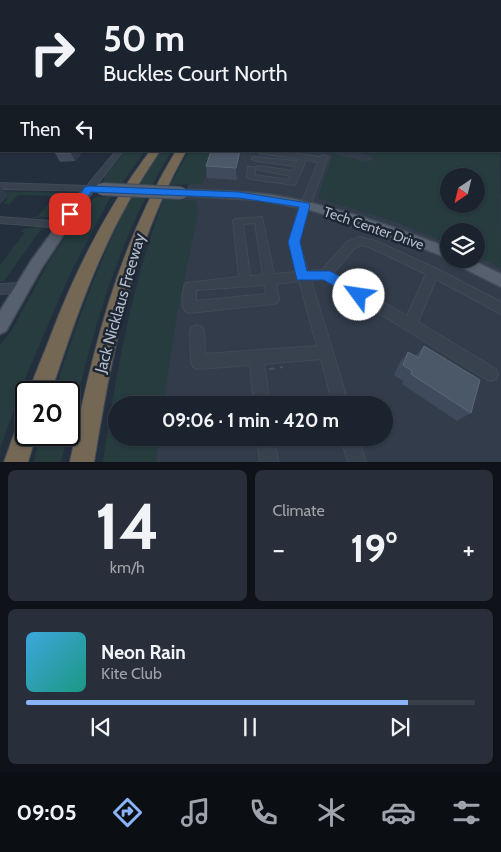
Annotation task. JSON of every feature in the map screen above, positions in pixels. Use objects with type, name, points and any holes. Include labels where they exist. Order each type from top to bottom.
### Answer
[{"type":"highway","points":[[44,381],[65,321],[95,250],[122,200],[154,152]]},
{"type":"highway","name":"Jack Nicklaus Freeway","points":[[82,462],[95,390],[125,275],[145,220],[180,152]]},
{"type":"highway","points":[[16,462],[21,446]]},
{"type":"main road","name":"Tech Center Drive","points":[[95,189],[239,195],[304,205],[388,229],[440,250]]},
{"type":"main road","points":[[0,326],[63,225],[95,189]]},
{"type":"main road","points":[[476,268],[501,281]]},
{"type":"street","points":[[95,189],[119,152]]},
{"type":"street","points":[[301,161],[292,183],[251,177],[254,162],[301,161],[323,158],[304,205],[294,242],[302,277],[338,396]]},
{"type":"street","name":"Tech Center Drive","points":[[0,186],[95,189]]},
{"type":"street","points":[[245,281],[238,221],[259,219],[270,279],[273,299],[189,307],[190,286],[245,281],[270,279],[302,277],[326,274],[491,374]]},
{"type":"street","points":[[0,220],[63,225]]},
{"type":"street","points":[[326,274],[351,245],[360,241],[433,272],[501,308]]},
{"type":"street","points":[[410,325],[433,272]]},
{"type":"street","points":[[0,290],[22,288]]},
{"type":"street","points":[[197,331],[198,362],[260,364],[325,352]]},
{"type":"street","points":[[260,364],[262,396]]},
{"type":"street","points":[[267,446],[269,462]]},
{"type":"street","points":[[352,446],[357,462]]},
{"type":"path","points":[[260,364],[283,367]]},
{"type":"shaded area","points":[[204,152],[379,152],[440,173],[440,213],[485,213],[485,200],[501,194],[501,462],[136,462],[137,446],[393,446],[393,396],[141,396],[170,224]]},
{"type":"green space","points":[[124,152],[144,152],[122,183],[104,182],[104,177]]},
{"type":"green space","points":[[160,152],[171,152],[153,184],[121,252],[98,321],[80,388],[80,381],[58,381],[98,270],[133,194]]},
{"type":"green space","points":[[188,152],[215,152],[202,184],[170,185]]},
{"type":"green space","points":[[360,152],[500,152],[501,268],[485,260],[485,223],[440,223],[440,240],[396,222],[318,198],[333,154],[366,162],[373,160],[372,157]]},
{"type":"green space","points":[[0,191],[63,193],[65,196],[50,217],[31,218],[38,216],[54,196],[18,195],[9,204],[4,204],[8,196],[0,196]]},
{"type":"green space","points":[[111,196],[70,274],[24,381],[15,381],[15,407],[0,449],[0,345],[12,330],[48,263],[86,205],[94,198]]},
{"type":"green space","points":[[164,198],[196,201],[198,213],[177,314],[164,396],[114,396],[126,328],[153,230]]},
{"type":"green space","points":[[42,228],[4,281],[0,282],[0,265],[25,232],[21,232],[23,229]]},
{"type":"green space","points":[[108,431],[108,446],[158,446],[156,462],[103,462]]},
{"type":"green space","points":[[38,446],[65,446],[61,462],[34,462]]},
{"type":"building","points":[[56,152],[72,152],[71,153]]},
{"type":"building","points":[[211,152],[240,152],[236,168],[206,166]]},
{"type":"building","points":[[424,346],[480,380],[471,413],[411,374],[412,371],[403,365],[408,352],[419,358]]},
{"type":"route","points":[[70,214],[89,189],[239,195],[284,200],[304,205],[294,242],[295,254],[302,277],[326,274],[359,295]]}]
